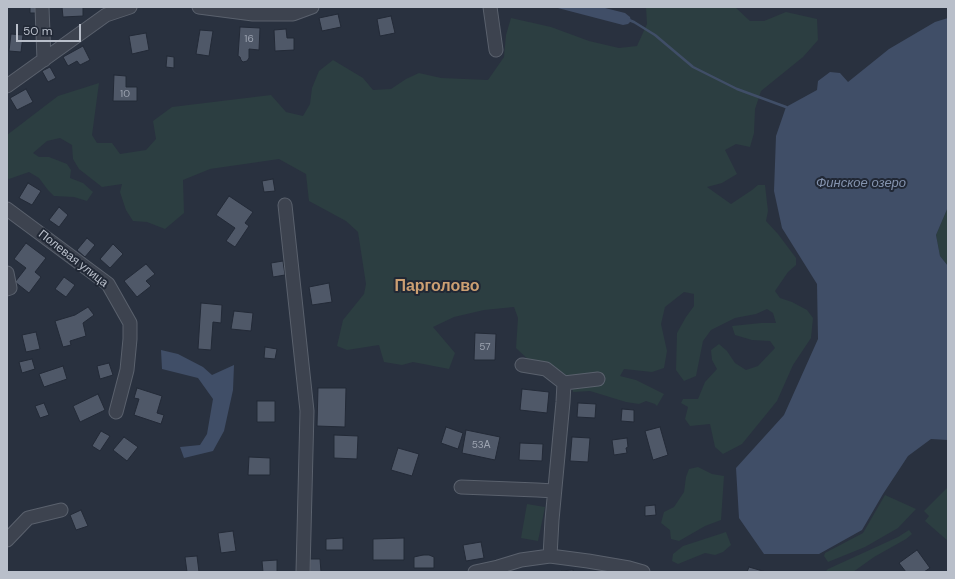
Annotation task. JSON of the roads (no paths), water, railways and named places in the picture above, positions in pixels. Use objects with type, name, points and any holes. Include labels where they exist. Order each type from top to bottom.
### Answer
[{"type":"street","points":[[42,7],[44,60]]},
{"type":"street","points":[[7,86],[44,60],[104,11],[130,7]]},
{"type":"street","points":[[200,7],[253,14],[293,14],[310,7]]},
{"type":"street","points":[[490,7],[496,50]]},
{"type":"street","points":[[284,205],[306,411],[303,572]]},
{"type":"street","name":"Полевая улица","points":[[7,209],[108,284],[130,323],[127,370],[116,412]]},
{"type":"street","points":[[7,273],[10,288],[7,289]]},
{"type":"street","points":[[522,365],[546,370],[564,383],[598,379]]},
{"type":"street","points":[[550,556],[554,491],[564,383]]},
{"type":"street","points":[[461,487],[554,491]]},
{"type":"street","points":[[7,540],[28,518],[61,510]]},
{"type":"street","points":[[475,572],[499,569],[521,560],[550,556],[588,561],[643,572]]},
{"type":"water","points":[[554,7],[601,7],[625,13],[630,17],[631,21],[628,24],[623,25]]},
{"type":"water","name":"Финское озеро","points":[[948,18],[948,207],[936,235],[940,256],[948,266],[948,440],[931,439],[908,456],[862,530],[819,554],[764,554],[739,518],[736,468],[784,415],[818,339],[817,284],[782,228],[774,191],[776,136],[786,107],[817,90],[818,81],[830,72],[840,73],[848,82],[889,49],[935,22]]},
{"type":"water","points":[[161,350],[178,354],[203,367],[212,375],[234,365],[233,390],[224,431],[213,451],[184,458],[180,447],[200,445],[207,434],[213,399],[198,378],[162,369]]},
{"type":"waterway","points":[[629,20],[655,35],[693,67],[737,89],[786,107]]},
{"type":"district","name":"Парголово","points":[[437,287]]}]
